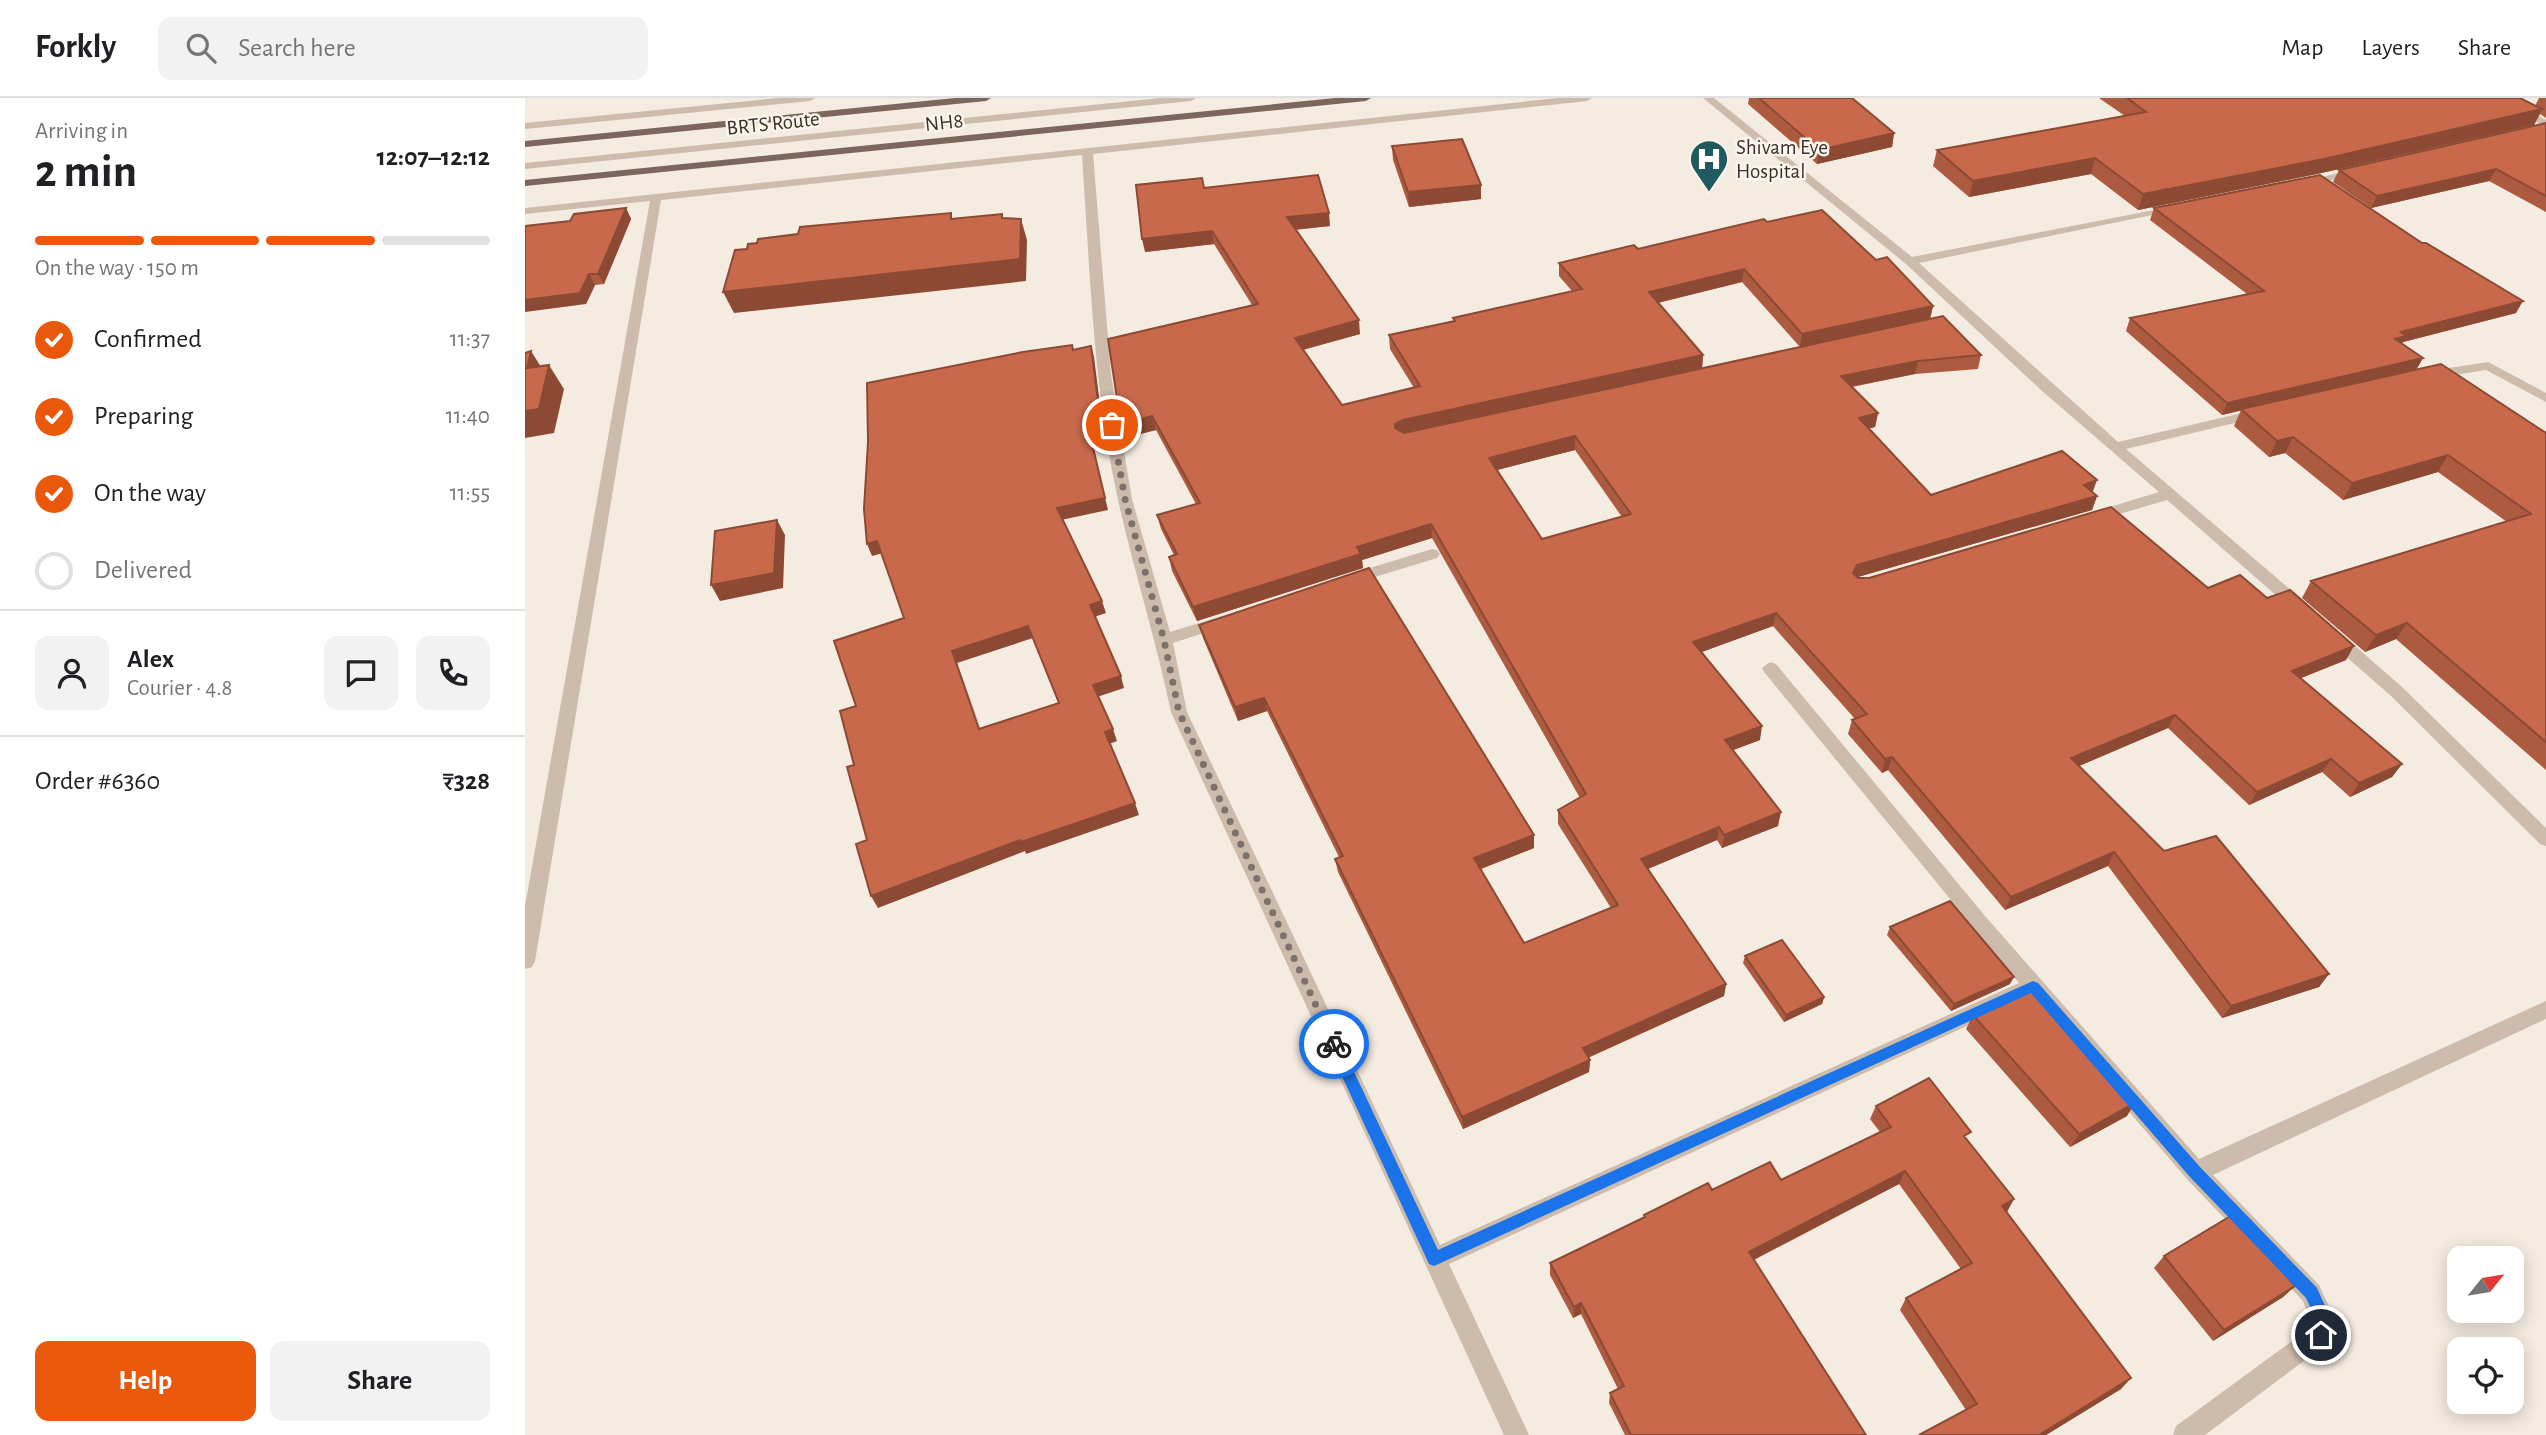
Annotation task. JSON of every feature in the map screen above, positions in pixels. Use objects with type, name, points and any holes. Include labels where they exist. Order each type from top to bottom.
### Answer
[{"type":"main road","name":"NH8","points":[[525,144],[986,98]]},
{"type":"main road","name":"NH8","points":[[525,183],[1366,98]]},
{"type":"street","points":[[525,126],[710,103],[810,98]]},
{"type":"street","name":"BRTS Route","points":[[525,166],[1191,98]]},
{"type":"street","points":[[525,211],[1587,98]]},
{"type":"street","points":[[1707,98],[1910,261],[1961,319],[2116,447],[2396,691],[2529,825],[2546,838]]},
{"type":"street","points":[[2497,98],[2546,126]]},
{"type":"street","points":[[2533,131],[2546,126]]},
{"type":"street","points":[[1087,151],[1104,375],[1125,499],[1164,640],[1179,712],[1517,1435]]},
{"type":"street","points":[[2293,185],[2371,168]]},
{"type":"street","points":[[2318,180],[2329,188]]},
{"type":"street","points":[[525,961],[656,197]]},
{"type":"street","points":[[1910,261],[2193,204]]},
{"type":"street","points":[[2417,377],[2489,366],[2546,398]]},
{"type":"street","points":[[2116,447],[2273,410]]},
{"type":"street","points":[[2079,521],[2170,494]]},
{"type":"street","points":[[1332,585],[1432,554]]},
{"type":"street","points":[[1164,640],[1234,616]]},
{"type":"street","points":[[1770,668],[1916,849],[2033,986],[2195,1172],[2311,1293],[2322,1317],[2321,1335],[2185,1435]]},
{"type":"street","points":[[1434,1259],[2033,986]]},
{"type":"street","points":[[2195,1172],[2546,1010]]},
{"type":"building","points":[[1759,98],[1852,98],[1894,133],[1819,150]]},
{"type":"building","points":[[2127,98],[2520,98],[2542,109],[2324,159],[2143,194],[2095,158],[1973,181],[1937,150],[2146,112]]},
{"type":"building","points":[[2546,123],[2546,196],[2496,169],[2377,196],[2339,170]]},
{"type":"building","points":[[1462,139],[1481,185],[1408,192],[1392,146]]},
{"type":"building","points":[[1318,175],[1329,213],[1287,217],[1359,320],[1295,338],[1342,405],[1420,386],[1389,335],[1582,289],[1559,263],[1634,245],[1638,249],[1764,219],[1767,222],[1822,210],[1876,260],[1887,257],[1933,306],[1802,334],[1744,269],[1649,292],[1703,355],[1403,420],[1395,424],[1395,428],[1404,433],[1943,316],[1981,355],[1918,361],[1841,376],[1878,413],[1859,418],[1931,495],[2062,451],[2097,480],[2084,485],[2097,496],[1857,565],[1853,573],[1858,578],[1869,578],[2111,507],[2208,588],[2240,575],[2267,598],[2290,590],[2354,646],[2292,671],[2402,764],[2359,783],[2331,759],[2257,792],[2175,715],[2071,758],[2164,851],[2216,836],[2329,974],[2231,1006],[2114,852],[2011,897],[1892,757],[1885,759],[1852,720],[1867,714],[1776,613],[1693,642],[1762,726],[1725,740],[1781,812],[1724,835],[1719,827],[1641,859],[1726,984],[1583,1048],[1590,1060],[1462,1117],[1335,859],[1343,856],[1264,698],[1235,707],[1199,625],[1369,568],[1534,835],[1474,858],[1524,943],[1618,905],[1558,810],[1586,794],[1431,524],[1357,547],[1361,554],[1193,607],[1169,557],[1177,554],[1157,515],[1200,503],[1152,416],[1121,425],[1108,339],[1258,304],[1212,231],[1142,239],[1136,185],[1202,178],[1204,188]],"holes":[[[1575,436],[1631,514],[1542,539],[1489,458]]]},
{"type":"building","points":[[2320,175],[2422,243],[2523,301],[2401,332],[2406,336],[2395,339],[2423,358],[2227,403],[2130,318],[2264,291],[2154,208]]},
{"type":"building","points":[[626,208],[598,274],[589,274],[580,293],[525,300],[525,226],[570,221],[574,214]]},
{"type":"building","points":[[951,213],[951,219],[1002,214],[1002,218],[1021,219],[1020,259],[723,292],[735,250],[747,249],[748,244],[757,243],[758,239],[798,234],[800,227]]},
{"type":"building","points":[[1072,345],[1073,350],[1091,346],[1102,432],[1090,435],[1105,498],[1057,508],[1102,601],[1090,605],[1121,676],[1093,685],[1113,729],[1105,732],[1135,803],[1021,842],[1020,840],[871,896],[856,844],[867,840],[847,767],[854,765],[840,711],[856,706],[834,641],[904,618],[877,541],[867,544],[864,509],[868,442],[867,383]],"holes":[[[1028,626],[1059,703],[979,729],[952,651]]]},
{"type":"building","points":[[531,351],[527,368],[549,365],[539,409],[525,411],[525,353]]},
{"type":"building","points":[[2441,364],[2546,433],[2546,742],[2407,623],[2376,635],[2311,581],[2531,514],[2448,455],[2352,483],[2293,437],[2277,441],[2241,409]]},
{"type":"building","points":[[777,520],[774,573],[711,585],[715,531]]},
{"type":"building","points":[[1950,901],[2014,977],[1954,1004],[1890,927]]},
{"type":"building","points":[[1782,940],[1824,997],[1786,1015],[1745,956]]},
{"type":"building","points":[[2033,988],[2136,1102],[2079,1134],[1973,1015]]},
{"type":"building","points":[[1929,1078],[1971,1132],[1964,1136],[2014,1199],[2002,1206],[2131,1378],[2039,1435],[1919,1435],[1977,1404],[1906,1298],[1972,1263],[1905,1171],[1749,1252],[1866,1435],[1631,1435],[1610,1393],[1624,1386],[1581,1303],[1574,1307],[1550,1263],[1708,1183],[1712,1190],[1770,1162],[1781,1180],[1891,1127],[1876,1106]]},
{"type":"building","points":[[2234,1214],[2295,1286],[2224,1330],[2164,1256]]},
{"type":"way so far","points":[[1112,425],[1125,499],[1164,640],[1179,712],[1334,1044]]},
{"type":"place","name":"Shivam Eye Hospital","points":[[1709,193]]},
{"type":"route","points":[[1334,1044],[1434,1259],[2033,986],[2195,1172],[2311,1293],[2322,1317],[2321,1335]]}]
